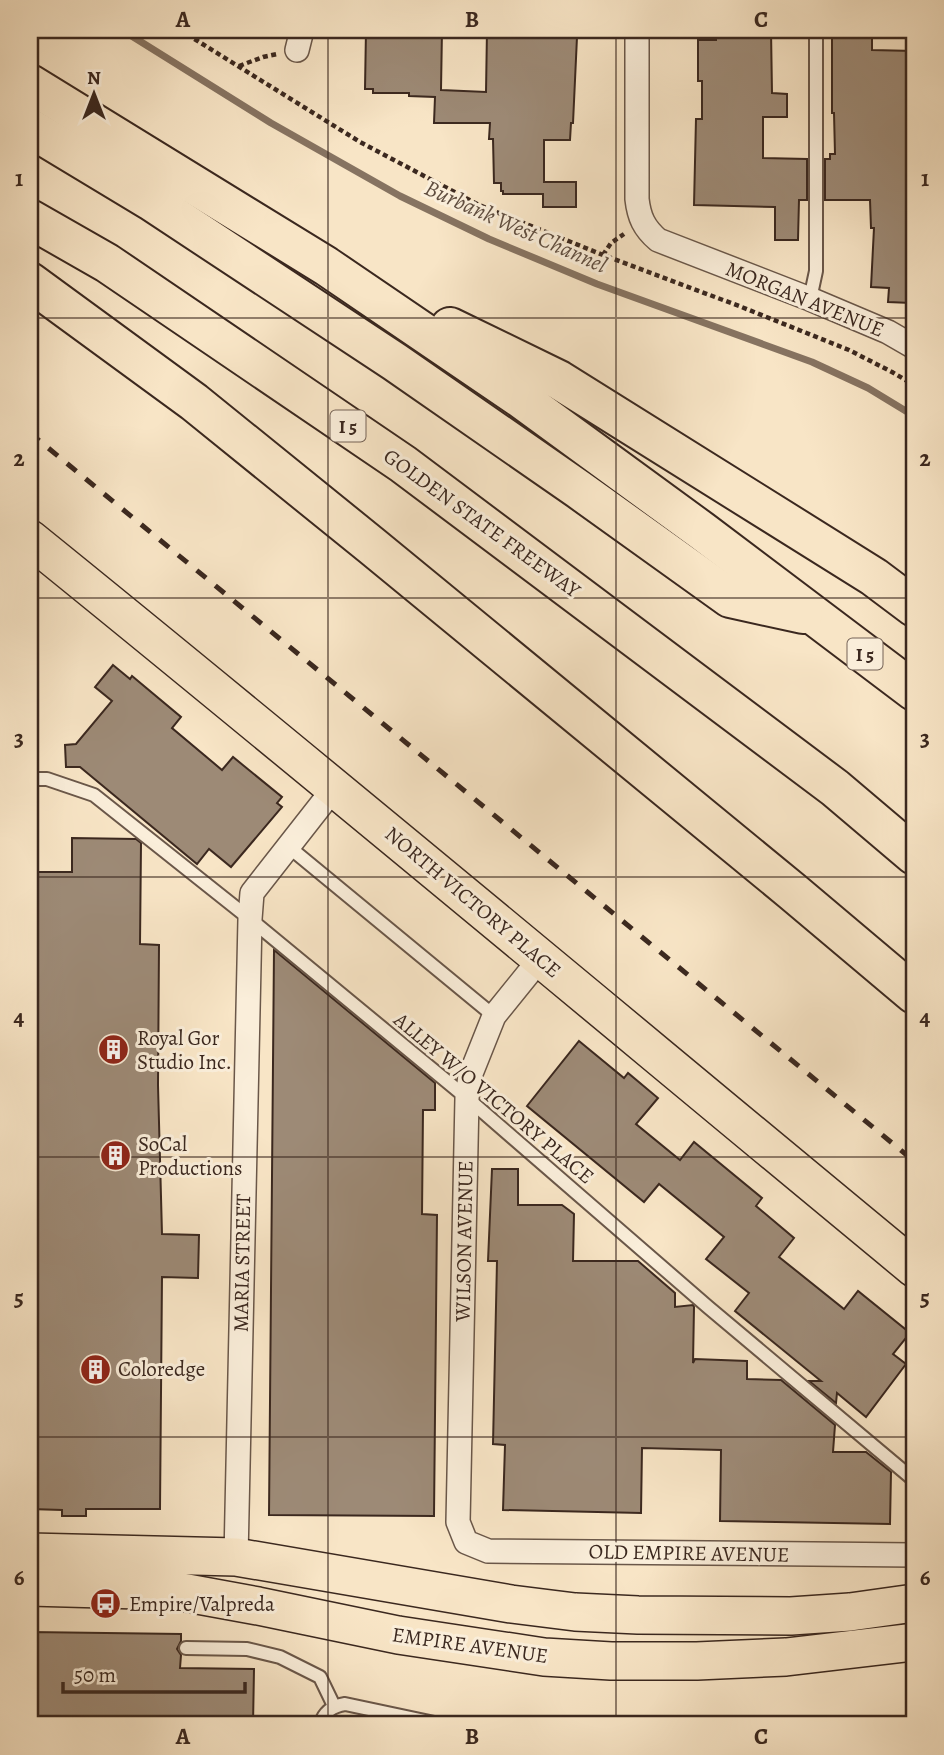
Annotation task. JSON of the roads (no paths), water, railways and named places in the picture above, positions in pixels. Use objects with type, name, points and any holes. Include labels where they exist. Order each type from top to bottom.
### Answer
[{"type":"highway","name":"I 5","points":[[30,84],[326,266],[520,398],[914,691]]},
{"type":"highway","points":[[30,128],[151,201],[395,362],[730,598],[815,616]]},
{"type":"highway","name":"GOLDEN STATE FREEWAY","points":[[30,219],[107,263],[403,464],[824,780],[914,855]]},
{"type":"highway","points":[[326,266],[559,380],[874,577],[914,607]]},
{"type":"highway","points":[[30,282],[194,402],[914,994]]},
{"type":"main road","name":"NORTH VICTORY PLACE","points":[[30,539],[335,787],[914,1268]]},
{"type":"main road","points":[[30,1552],[236,1557],[511,1604],[575,1612],[791,1616],[850,1612],[914,1603]]},
{"type":"main road","name":"EMPIRE AVENUE","points":[[30,1587],[176,1591],[398,1635],[544,1657],[611,1661],[709,1661],[786,1657],[914,1642]]},
{"type":"street","name":"MORGAN AVENUE","points":[[637,30],[637,199],[638,211],[647,231],[658,240],[810,299],[888,332],[914,347]]},
{"type":"street","name":"MARIA STREET","points":[[236,1557],[252,892],[335,787]]},
{"type":"street","name":"WILSON AVENUE","points":[[467,1542],[458,1522],[467,1098],[470,1076],[494,1016],[540,959]]},
{"type":"street","name":"OLD EMPIRE AVENUE","points":[[467,1542],[488,1551],[914,1555]]},
{"type":"lane","points":[[810,299],[816,271],[816,30]]},
{"type":"lane","name":"ALLEY W/O VICTORY PLACE","points":[[30,779],[47,779],[94,795],[250,919],[467,1098],[708,1307],[914,1480]]},
{"type":"lane","points":[[289,847],[494,1016]]},
{"type":"lane","points":[[186,1648],[247,1649],[280,1657],[320,1677],[334,1706]]},
{"type":"lane","points":[[320,1725],[326,1713],[334,1706],[345,1704],[444,1725]]},
{"type":"waterway","name":"Burbank West Channel","points":[[122,30],[271,123],[400,196],[489,239],[597,284],[812,362],[868,388],[914,416]]},
{"type":"railway","points":[[30,433],[914,1161]]},
{"type":"place","name":"Royal Gor Studio Inc.","points":[[114,1050]]},
{"type":"place","name":"SoCal Productions","points":[[115,1156]]},
{"type":"place","name":"Coloredge","points":[[95,1369]]},
{"type":"place","name":"Empire/Valpreda","points":[[106,1604]]}]
